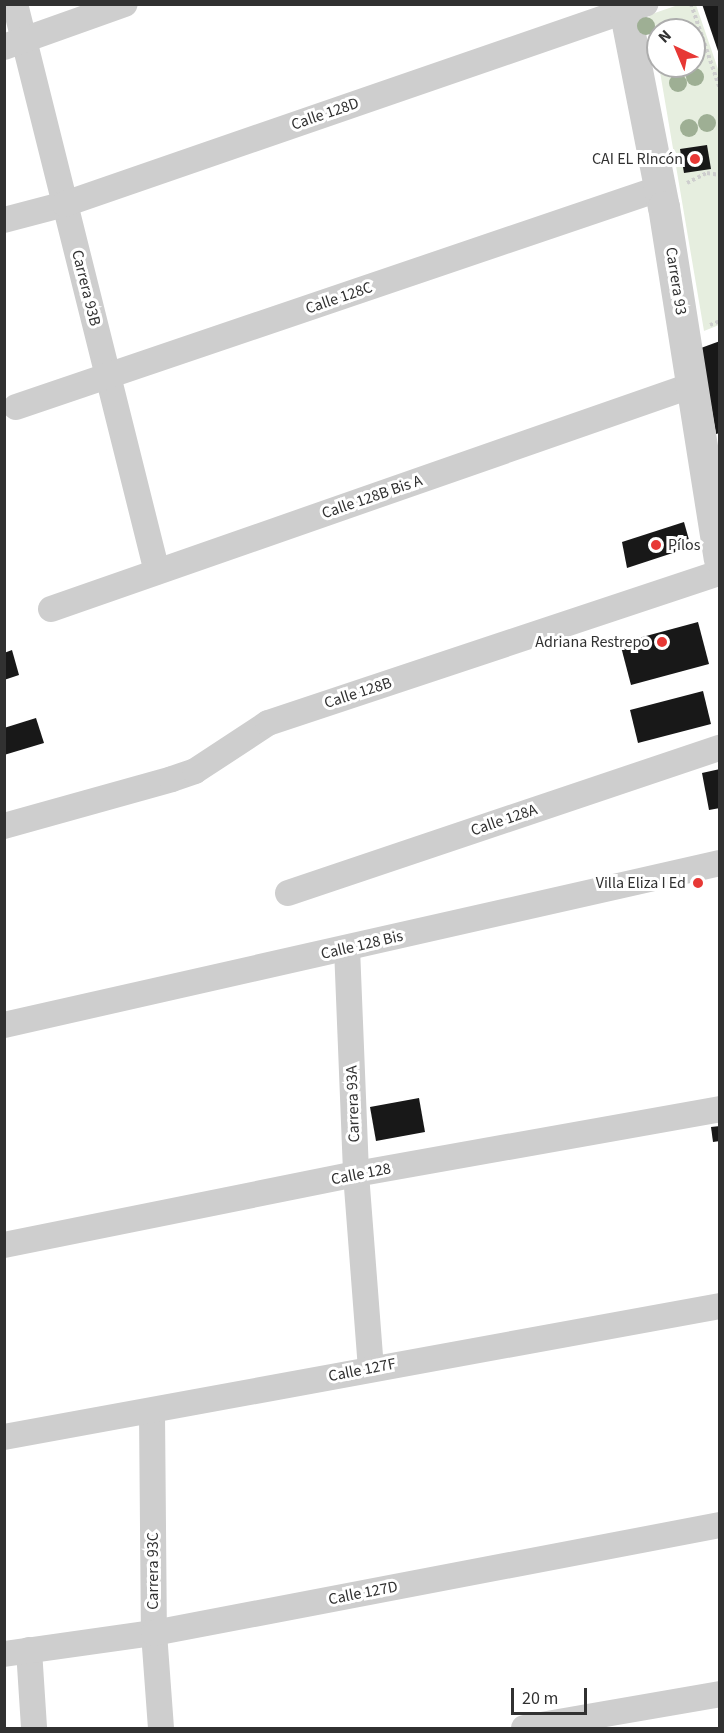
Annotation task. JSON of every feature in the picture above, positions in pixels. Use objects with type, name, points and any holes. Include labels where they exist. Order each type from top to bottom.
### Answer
[{"type":"street","name":"Carrera 93B","points":[[15,4],[14,44],[65,204],[157,572]]},
{"type":"street","points":[[14,44],[125,4]]},
{"type":"street","name":"Carrera 93","points":[[632,6],[693,385],[713,465],[719,560]]},
{"type":"street","name":"Calle 128D","points":[[4,220],[65,204],[632,6]]},
{"type":"street","name":"Calle 128C","points":[[16,407],[661,188]]},
{"type":"street","name":"Calle 128B Bis A","points":[[51,609],[693,385]]},
{"type":"street","name":"Calle 128B","points":[[4,826],[195,771],[268,723],[719,560]]},
{"type":"street","name":"Calle 128A","points":[[288,893],[720,748]]},
{"type":"street","name":"Calle 128 Bis","points":[[4,1025],[720,863]]},
{"type":"street","name":"Carrera 93A","points":[[347,948],[356,1174],[371,1368]]},
{"type":"street","name":"Calle 128","points":[[4,1245],[356,1174],[720,1109]]},
{"type":"street","name":"Calle 127F","points":[[4,1437],[152,1413],[371,1368],[720,1306]]},
{"type":"street","name":"Carrera 93C","points":[[152,1413],[154,1633],[161,1728]]},
{"type":"street","name":"Calle 127D","points":[[17,1652],[154,1633],[720,1525]]},
{"type":"street","points":[[17,1652],[34,1728]]},
{"type":"street","points":[[524,1728],[720,1694]]},
{"type":"path","points":[[692,4],[720,89]]},
{"type":"green space","points":[[678,5],[696,5],[700,18],[650,18],[649,15]]},
{"type":"green space","points":[[706,34],[719,72],[719,325],[704,331],[661,78],[706,78]]},
{"type":"building","points":[[702,4],[720,4],[720,54],[719,54]]},
{"type":"building","name":"CAI EL RIncón","points":[[707,145],[711,169],[684,173],[680,149]]},
{"type":"building","points":[[720,341],[720,433],[716,434],[701,348]]},
{"type":"building","name":"Pílos","points":[[684,522],[691,547],[627,568],[622,542]]},
{"type":"building","points":[[698,622],[709,664],[631,685],[620,643]]},
{"type":"building","points":[[12,650],[19,675],[4,680],[4,653]]},
{"type":"building","points":[[703,691],[711,724],[638,743],[630,710]]},
{"type":"building","points":[[36,718],[44,743],[4,755],[4,728]]},
{"type":"building","points":[[720,769],[720,808],[709,810],[702,773]]},
{"type":"building","points":[[419,1098],[425,1132],[376,1141],[370,1107]]},
{"type":"building","points":[[720,1126],[720,1141],[713,1142],[711,1127]]},
{"type":"place","name":"CAI EL RIncón","points":[[695,159]]},
{"type":"place","name":"Pílos","points":[[656,545]]},
{"type":"place","name":"Adriana Restrepo","points":[[662,642]]},
{"type":"place","name":"Villa Eliza I Ed","points":[[698,883]]}]
